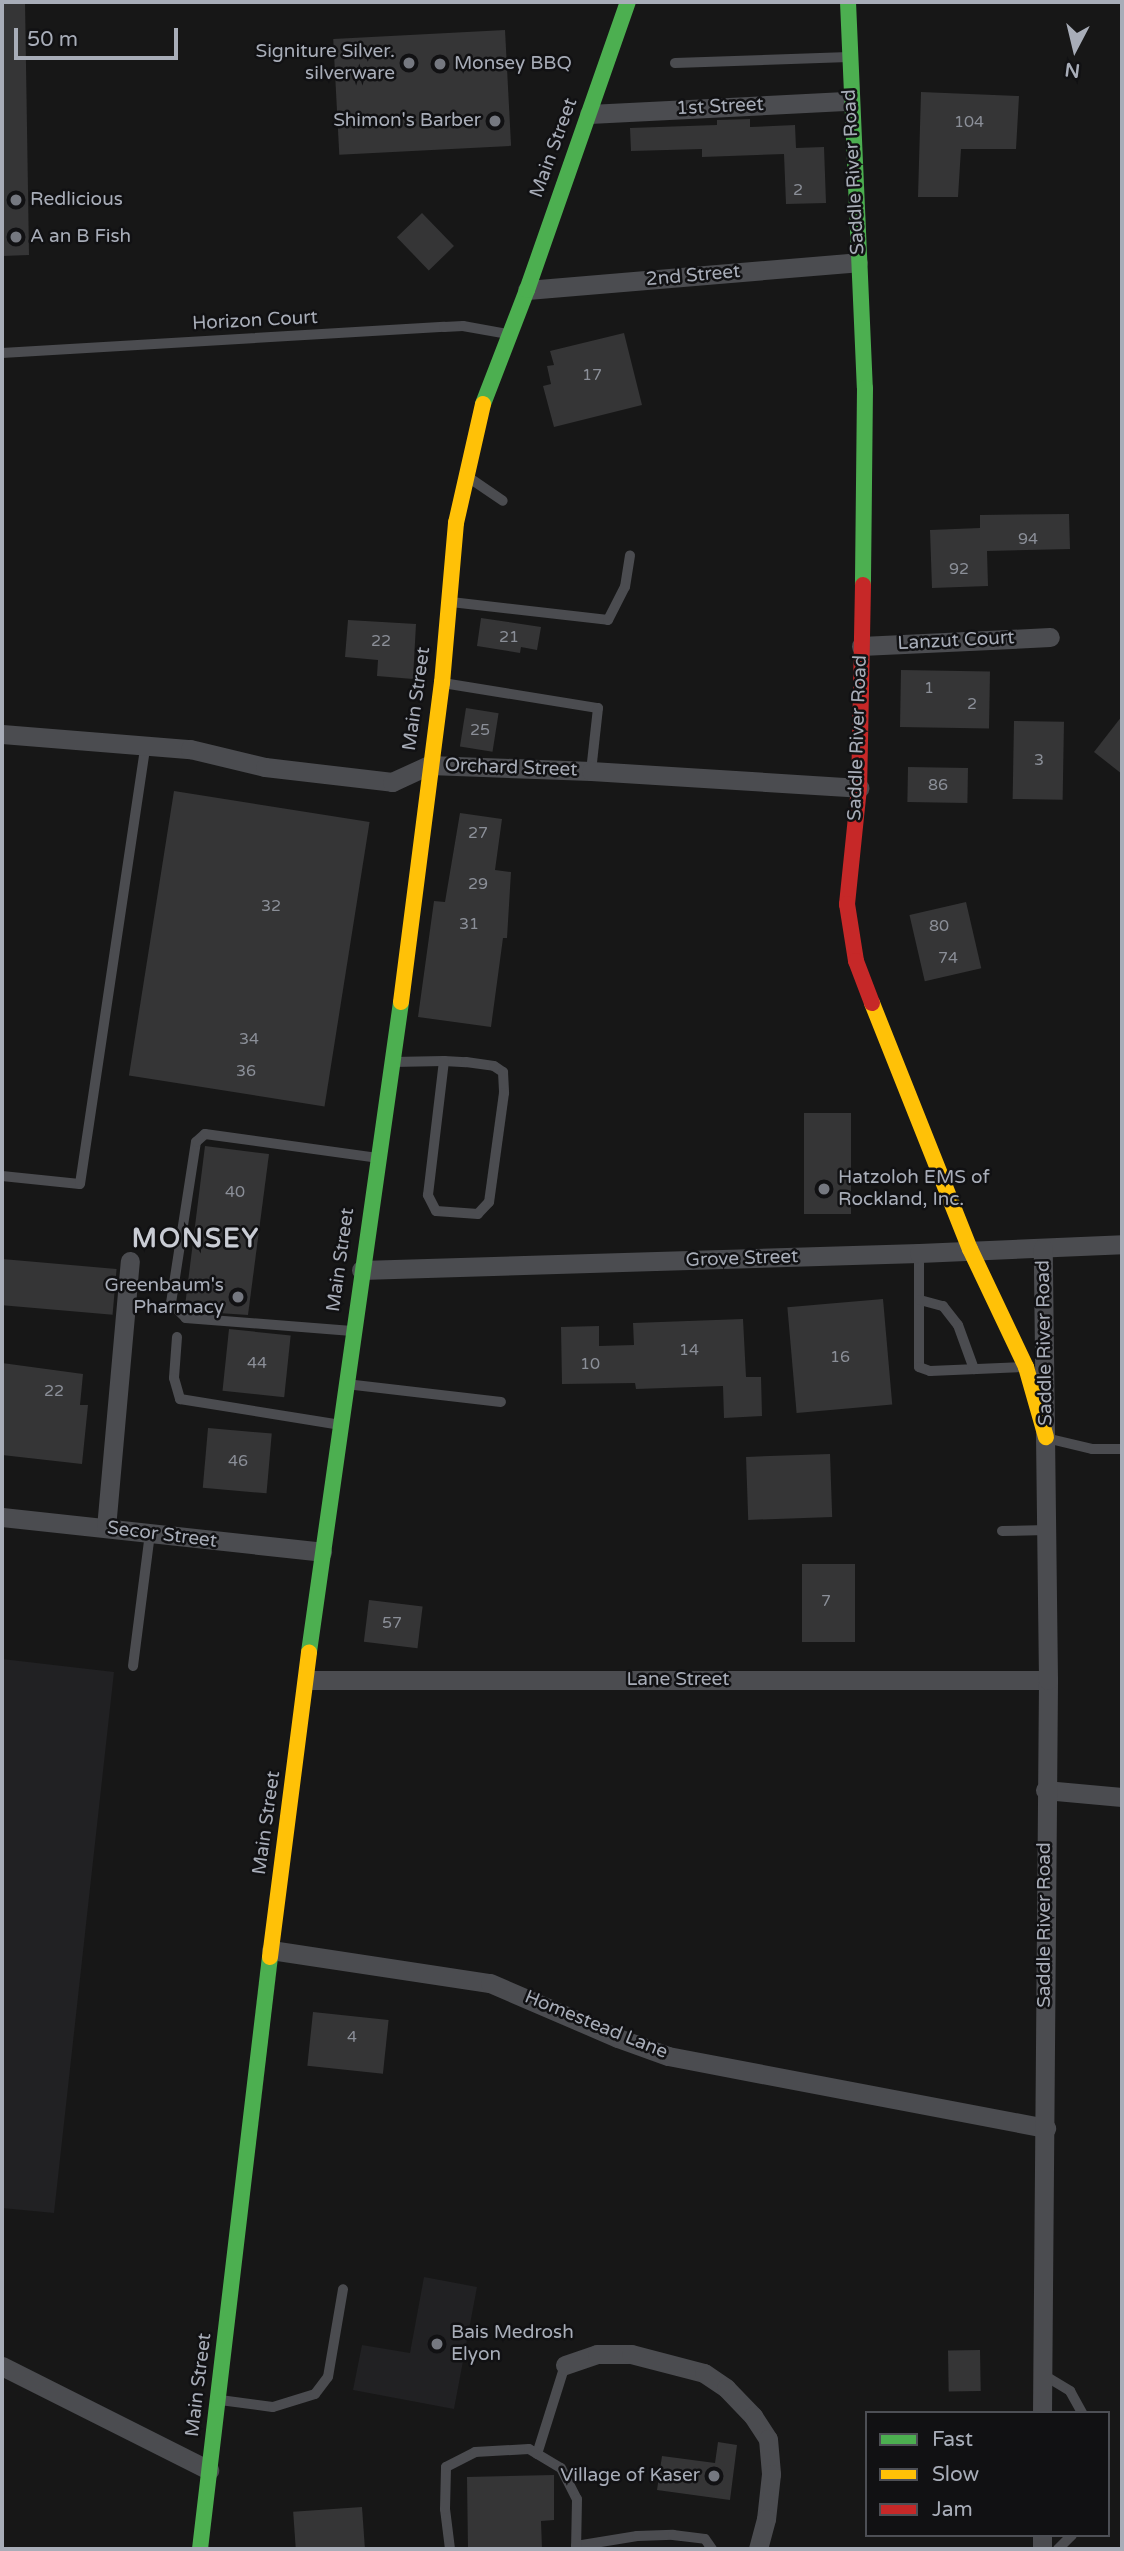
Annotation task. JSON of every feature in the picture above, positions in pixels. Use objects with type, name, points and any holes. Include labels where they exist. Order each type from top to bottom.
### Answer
[{"type":"main road","name":"Main Street","points":[[200,2549],[271,1950],[322,1552],[393,1062],[429,765],[442,683],[456,523],[465,474],[487,390],[527,290],[628,2]]},
{"type":"main road","name":"Saddle River Road","points":[[848,2],[850,101],[865,388],[859,788],[847,904],[856,961],[970,1249],[1026,1367],[1046,1437]]},
{"type":"street","name":"1st Street","points":[[589,114],[850,101]]},
{"type":"street","name":"2nd Street","points":[[527,290],[858,262]]},
{"type":"street","name":"Lanzut Court","points":[[862,646],[1050,637]]},
{"type":"street","name":"Orchard Street","points":[[2,734],[190,748],[265,767],[392,782],[429,765],[591,771],[859,788]]},
{"type":"street","name":"Grove Street","points":[[361,1270],[1122,1244]]},
{"type":"street","name":"Saddle River Road","points":[[1042,2411],[1048,1680],[1043,1248]]},
{"type":"street","points":[[106,1528],[130,1261]]},
{"type":"street","name":"Secor Street","points":[[2,1517],[322,1552]]},
{"type":"street","name":"Lane Street","points":[[307,1680],[1048,1680]]},
{"type":"street","points":[[1045,1790],[1122,1797]]},
{"type":"street","name":"Homestead Lane","points":[[271,1950],[490,1983],[618,2038],[668,2056],[1045,2128]]},
{"type":"street","points":[[565,2365],[597,2354],[631,2354],[704,2373],[726,2388],[753,2416],[768,2439],[771,2474],[766,2519],[758,2549]]},
{"type":"street","points":[[2,2366],[209,2470]]},
{"type":"lane","points":[[675,63],[850,57]]},
{"type":"lane","name":"Horizon Court","points":[[2,353],[463,326],[509,334]]},
{"type":"lane","points":[[465,474],[503,501]]},
{"type":"lane","points":[[451,602],[608,620],[625,587],[630,555]]},
{"type":"lane","points":[[442,683],[598,708],[591,771]]},
{"type":"lane","points":[[2,1176],[80,1184],[146,745]]},
{"type":"lane","points":[[393,1062],[444,1061],[494,1066],[503,1072],[504,1093],[489,1202],[478,1214],[436,1211],[428,1195],[444,1061]]},
{"type":"lane","points":[[352,1331],[186,1318],[171,1303],[196,1142],[205,1134],[377,1158]]},
{"type":"lane","points":[[919,1253],[919,1367],[930,1371],[1026,1367]]},
{"type":"lane","points":[[920,1300],[943,1306],[958,1325],[974,1369]]},
{"type":"lane","points":[[177,1337],[174,1378],[180,1399],[341,1425]]},
{"type":"lane","points":[[346,1384],[501,1402]]},
{"type":"lane","points":[[1046,1437],[1092,1449],[1122,1448]]},
{"type":"lane","points":[[1002,1531],[1047,1530]]},
{"type":"lane","points":[[133,1667],[150,1534]]},
{"type":"lane","points":[[219,2400],[273,2407],[316,2394],[328,2377],[343,2289]]},
{"type":"lane","points":[[537,2454],[565,2365]]},
{"type":"lane","points":[[1042,2374],[1070,2391],[1081,2411]]},
{"type":"lane","points":[[450,2549],[445,2509],[446,2466],[475,2452],[529,2449],[561,2468],[577,2499],[576,2548],[637,2536],[673,2535],[705,2539],[712,2549]]},
{"type":"shaded area","points":[[2,1659],[114,1672],[54,2213],[2,2208]]},
{"type":"shaded area","points":[[424,2277],[477,2287],[454,2409],[353,2390],[362,2345],[410,2353]]},
{"type":"building","points":[[2,2],[25,2],[29,255],[2,256]]},
{"type":"building","points":[[505,30],[511,146],[339,155],[333,39]]},
{"type":"building","points":[[921,92],[1019,96],[1016,149],[961,149],[958,197],[918,197]]},
{"type":"building","points":[[750,119],[750,127],[795,125],[796,148],[824,147],[826,203],[786,204],[784,154],[702,157],[702,149],[631,151],[630,128],[717,125],[717,120]]},
{"type":"building","points":[[422,213],[454,246],[429,270],[397,237]]},
{"type":"building","points":[[624,333],[642,405],[554,427],[543,386],[551,384],[547,366],[554,365],[550,351]]},
{"type":"building","points":[[1069,514],[1070,549],[987,551],[988,586],[932,588],[930,530],[980,528],[980,515]]},
{"type":"building","points":[[481,618],[541,627],[537,650],[521,647],[520,653],[477,646]]},
{"type":"building","points":[[348,620],[416,624],[413,679],[377,676],[378,660],[345,657]]},
{"type":"building","points":[[901,670],[990,672],[989,729],[900,727]]},
{"type":"building","points":[[466,708],[499,713],[492,752],[460,747]]},
{"type":"building","points":[[1122,716],[1122,774],[1094,752]]},
{"type":"building","points":[[1014,721],[1064,722],[1063,800],[1013,799]]},
{"type":"building","points":[[908,767],[968,768],[967,803],[907,802]]},
{"type":"building","points":[[174,791],[370,822],[325,1106],[129,1075]]},
{"type":"building","points":[[460,813],[502,819],[495,870],[511,872],[507,938],[503,938],[491,1027],[418,1017],[434,901],[445,902]]},
{"type":"building","points":[[966,902],[981,968],[925,981],[909,915]]},
{"type":"building","name":"Hatzoloh EMS of Rockland, Inc.","points":[[804,1113],[851,1113],[851,1214],[804,1214]]},
{"type":"building","points":[[205,1146],[269,1154],[248,1315],[189,1311],[185,1306]]},
{"type":"building","points":[[2,1259],[117,1269],[113,1315],[2,1305]]},
{"type":"building","points":[[883,1299],[892,1405],[797,1413],[787,1307]]},
{"type":"building","points":[[743,1319],[746,1377],[761,1377],[762,1416],[724,1418],[723,1386],[636,1389],[635,1383],[562,1384],[561,1327],[599,1326],[599,1346],[634,1345],[633,1323]]},
{"type":"building","points":[[229,1329],[291,1335],[284,1397],[223,1391]]},
{"type":"building","points":[[2,1363],[83,1374],[80,1405],[88,1405],[82,1464],[2,1455]]},
{"type":"building","points":[[208,1428],[272,1434],[267,1493],[203,1488]]},
{"type":"building","points":[[830,1454],[832,1517],[748,1520],[746,1457]]},
{"type":"building","points":[[802,1564],[855,1564],[855,1642],[802,1642]]},
{"type":"building","points":[[369,1600],[423,1607],[417,1648],[364,1642]]},
{"type":"building","points":[[313,2012],[389,2020],[383,2074],[307,2066]]},
{"type":"building","points":[[980,2350],[981,2391],[949,2392],[948,2351]]},
{"type":"building","points":[[718,2442],[737,2445],[730,2500],[657,2490],[662,2456],[715,2463]]},
{"type":"building","points":[[554,2475],[554,2520],[541,2521],[542,2549],[468,2549],[467,2477]]},
{"type":"building","points":[[362,2507],[365,2549],[296,2549],[293,2512]]},
{"type":"traffic: fast","points":[[483,404],[527,290],[628,2]]},
{"type":"traffic: fast","points":[[848,2],[865,388],[863,585]]},
{"type":"traffic: fast","points":[[309,1652],[401,1002]]},
{"type":"traffic: fast","points":[[200,2549],[270,1957]]},
{"type":"traffic: slow","points":[[401,1002],[442,683],[456,523],[483,404]]},
{"type":"traffic: slow","points":[[872,1003],[970,1249],[1026,1367],[1046,1437]]},
{"type":"traffic: slow","points":[[270,1957],[309,1652]]},
{"type":"traffic: jam","points":[[863,585],[859,788],[847,904],[856,961],[872,1003]]},
{"type":"place","name":"Signiture Silver. silverware","points":[[409,63]]},
{"type":"place","name":"Monsey BBQ","points":[[440,64]]},
{"type":"place","name":"Shimon's Barber","points":[[495,121]]},
{"type":"place","name":"Redlicious","points":[[16,200]]},
{"type":"place","name":"A an B Fish","points":[[16,237]]},
{"type":"place","name":"Hatzoloh EMS of Rockland, Inc.","points":[[824,1189]]},
{"type":"place","name":"Greenbaum's Pharmacy","points":[[238,1297]]},
{"type":"place","name":"Bais Medrosh Elyon","points":[[437,2344]]},
{"type":"place","name":"Village of Kaser","points":[[714,2476]]},
{"type":"district","name":"MONSEY","points":[[196,1239]]}]
